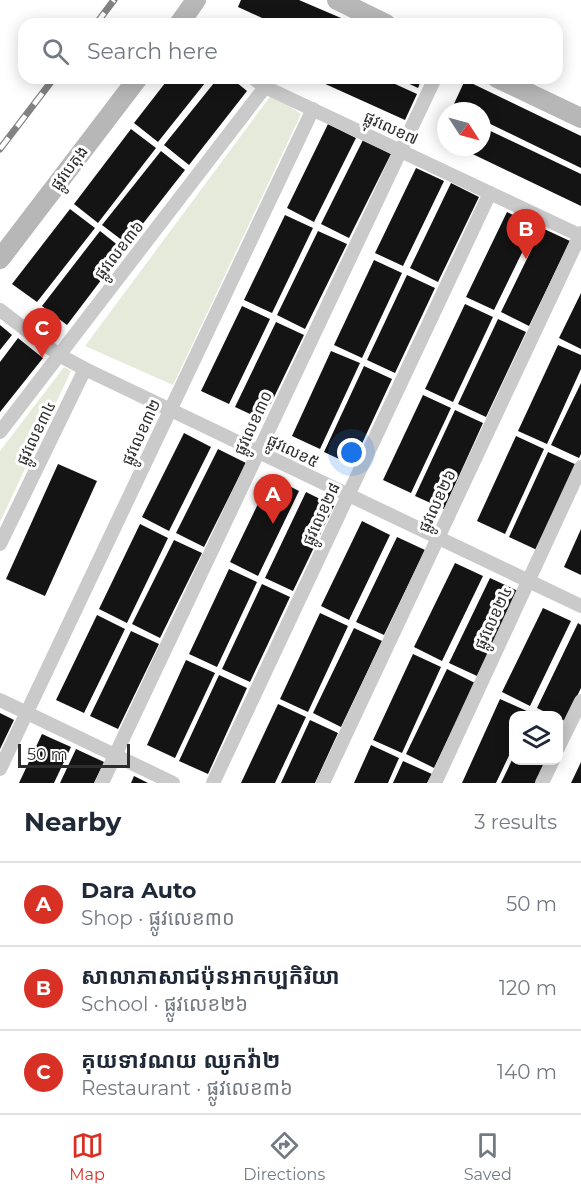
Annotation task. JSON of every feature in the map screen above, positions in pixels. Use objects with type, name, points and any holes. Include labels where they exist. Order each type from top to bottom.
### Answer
[{"type":"main road","points":[[184,18],[196,0]]},
{"type":"main road","points":[[337,0],[374,18]]},
{"type":"main road","name":"ផ្លូវបេតុង","points":[[0,259],[133,84]]},
{"type":"main road","points":[[510,84],[581,118]]},
{"type":"street","name":"ផ្លុវលេខ៧","points":[[261,84],[581,235]]},
{"type":"street","name":"ផ្លូវលេខ៣០","points":[[102,783],[432,84]]},
{"type":"street","name":"ផ្លូវលេខ៣៦","points":[[0,432],[265,87]]},
{"type":"street","name":"ផ្លូវលេខ៣២","points":[[0,768],[312,109]]},
{"type":"street","name":"ផ្លូវលេខ២៨","points":[[213,783],[490,193]]},
{"type":"street","name":"ផ្លូវលេខ២៦","points":[[323,783],[581,235]]},
{"type":"street","name":"ផ្លូវលេខ៥","points":[[0,310],[59,355],[85,369],[581,606]]},
{"type":"street","name":"ផ្លូវលេខ៣៤","points":[[0,544],[85,369]]},
{"type":"street","name":"ផ្លូវលេខ២៤","points":[[435,783],[581,467]]},
{"type":"street","points":[[0,700],[173,783]]},
{"type":"street","points":[[563,738],[581,701]]},
{"type":"street","points":[[542,783],[551,765]]},
{"type":"green space","points":[[272,94],[301,114],[173,385],[85,346]]},
{"type":"green space","points":[[64,367],[71,371],[0,522],[0,451]]},
{"type":"building","points":[[241,0],[299,0],[341,18],[262,18],[238,7]]},
{"type":"building","points":[[164,84],[204,84],[158,142],[134,123]]},
{"type":"building","points":[[213,84],[238,84],[247,91],[189,165],[164,145]]},
{"type":"building","points":[[325,84],[395,84],[417,94],[405,120]]},
{"type":"building","points":[[463,84],[473,84],[581,136],[581,168],[491,124],[491,102],[455,102]]},
{"type":"building","points":[[328,124],[356,138],[314,222],[287,208]]},
{"type":"building","points":[[131,129],[156,148],[98,223],[74,204]]},
{"type":"building","points":[[491,131],[581,174],[581,206],[477,156],[491,156]]},
{"type":"building","points":[[363,140],[391,154],[349,238],[321,224]]},
{"type":"building","points":[[161,151],[185,170],[127,244],[102,225]]},
{"type":"building","points":[[416,168],[444,181],[403,266],[375,253]]},
{"type":"building","points":[[451,183],[479,197],[438,282],[410,268]]},
{"type":"building","points":[[70,209],[95,228],[37,302],[12,284]]},
{"type":"building","points":[[507,212],[535,226],[494,310],[466,297]]},
{"type":"building","points":[[285,215],[313,228],[272,313],[244,300]]},
{"type":"building","points":[[542,228],[570,241],[529,326],[501,312]]},
{"type":"building","points":[[100,231],[124,250],[67,325],[42,306]]},
{"type":"building","points":[[318,231],[347,244],[305,329],[277,315]]},
{"type":"building","points":[[374,260],[402,273],[362,358],[334,345]]},
{"type":"building","points":[[407,275],[435,288],[395,373],[367,360]]},
{"type":"building","points":[[581,293],[581,349],[559,338]]},
{"type":"building","points":[[465,304],[493,317],[453,402],[425,389]]},
{"type":"building","points":[[242,306],[270,319],[229,404],[201,391]]},
{"type":"building","points":[[498,319],[526,332],[486,417],[458,404]]},
{"type":"building","points":[[276,322],[304,335],[263,420],[235,407]]},
{"type":"building","points":[[0,325],[12,335],[0,350]]},
{"type":"building","points":[[18,338],[43,358],[0,412],[0,362]]},
{"type":"building","points":[[558,345],[581,355],[581,369],[547,444],[518,431]]},
{"type":"building","points":[[331,351],[360,363],[320,449],[292,436]]},
{"type":"building","points":[[364,366],[392,379],[352,465],[324,452]]},
{"type":"building","points":[[581,383],[581,454],[579,458],[551,445]]},
{"type":"building","points":[[423,395],[451,408],[411,493],[383,480]]},
{"type":"building","points":[[455,410],[483,423],[444,509],[415,496]]},
{"type":"building","points":[[184,433],[211,447],[169,531],[142,517]]},
{"type":"building","points":[[516,436],[544,449],[505,534],[477,521]]},
{"type":"building","points":[[218,449],[246,463],[204,547],[176,533]]},
{"type":"building","points":[[548,452],[577,465],[537,550],[509,537]]},
{"type":"building","points":[[58,464],[97,481],[45,596],[6,579]]},
{"type":"building","points":[[271,477],[299,491],[258,576],[230,562]]},
{"type":"building","points":[[306,492],[334,506],[293,591],[265,578]]},
{"type":"building","points":[[362,521],[390,535],[349,620],[321,606]]},
{"type":"building","points":[[140,524],[168,538],[127,623],[99,609]]},
{"type":"building","points":[[581,529],[581,575],[564,567]]},
{"type":"building","points":[[397,537],[425,550],[384,635],[356,622]]},
{"type":"building","points":[[174,540],[202,553],[160,638],[132,624]]},
{"type":"building","points":[[455,563],[483,576],[442,661],[414,647]]},
{"type":"building","points":[[229,569],[257,582],[217,667],[189,654]]},
{"type":"building","points":[[490,578],[518,591],[477,676],[449,663]]},
{"type":"building","points":[[262,584],[290,597],[250,682],[222,669]]},
{"type":"building","points":[[543,608],[571,621],[530,706],[502,692]]},
{"type":"building","points":[[320,613],[348,626],[308,712],[280,699]]},
{"type":"building","points":[[97,615],[125,629],[84,713],[56,700]]},
{"type":"building","points":[[578,623],[581,625],[581,688],[565,721],[563,711],[543,711],[537,708]]},
{"type":"building","points":[[354,628],[382,641],[341,727],[313,713]]},
{"type":"building","points":[[131,631],[159,644],[118,729],[90,716]]},
{"type":"building","points":[[413,654],[441,667],[402,753],[373,740]]},
{"type":"building","points":[[186,660],[215,673],[175,758],[147,745]]},
{"type":"building","points":[[447,669],[475,683],[434,768],[406,754]]},
{"type":"building","points":[[219,675],[247,688],[208,774],[179,761]]},
{"type":"building","points":[[500,699],[527,711],[509,711],[509,756],[496,783],[462,783]]},
{"type":"building","points":[[278,704],[306,717],[275,783],[241,783]]},
{"type":"building","points":[[0,713],[14,720],[0,749]]},
{"type":"building","points":[[310,720],[338,733],[315,783],[281,783]]},
{"type":"building","points":[[42,734],[71,747],[54,783],[19,783]]},
{"type":"building","points":[[371,745],[399,758],[388,783],[354,783]]},
{"type":"building","points":[[76,749],[104,762],[94,783],[60,783]]},
{"type":"building","points":[[403,761],[432,774],[427,783],[393,783]]},
{"type":"building","points":[[581,762],[581,783],[571,783]]},
{"type":"building","points":[[510,765],[545,765],[536,783],[501,783]]},
{"type":"building","points":[[134,776],[148,783],[131,783]]},
{"type":"railway","points":[[100,18],[114,0]]},
{"type":"railway","points":[[0,149],[49,84]]},
{"type":"place","name":"សាលាភាសាជប៉ុនអាកប្បកិរិយា","points":[[526,259]]},
{"type":"place","name":"គុយទាវណយ ឈូកវ៉ា២","points":[[42,358]]},
{"type":"place","name":"Dara Auto","points":[[273,524]]}]
